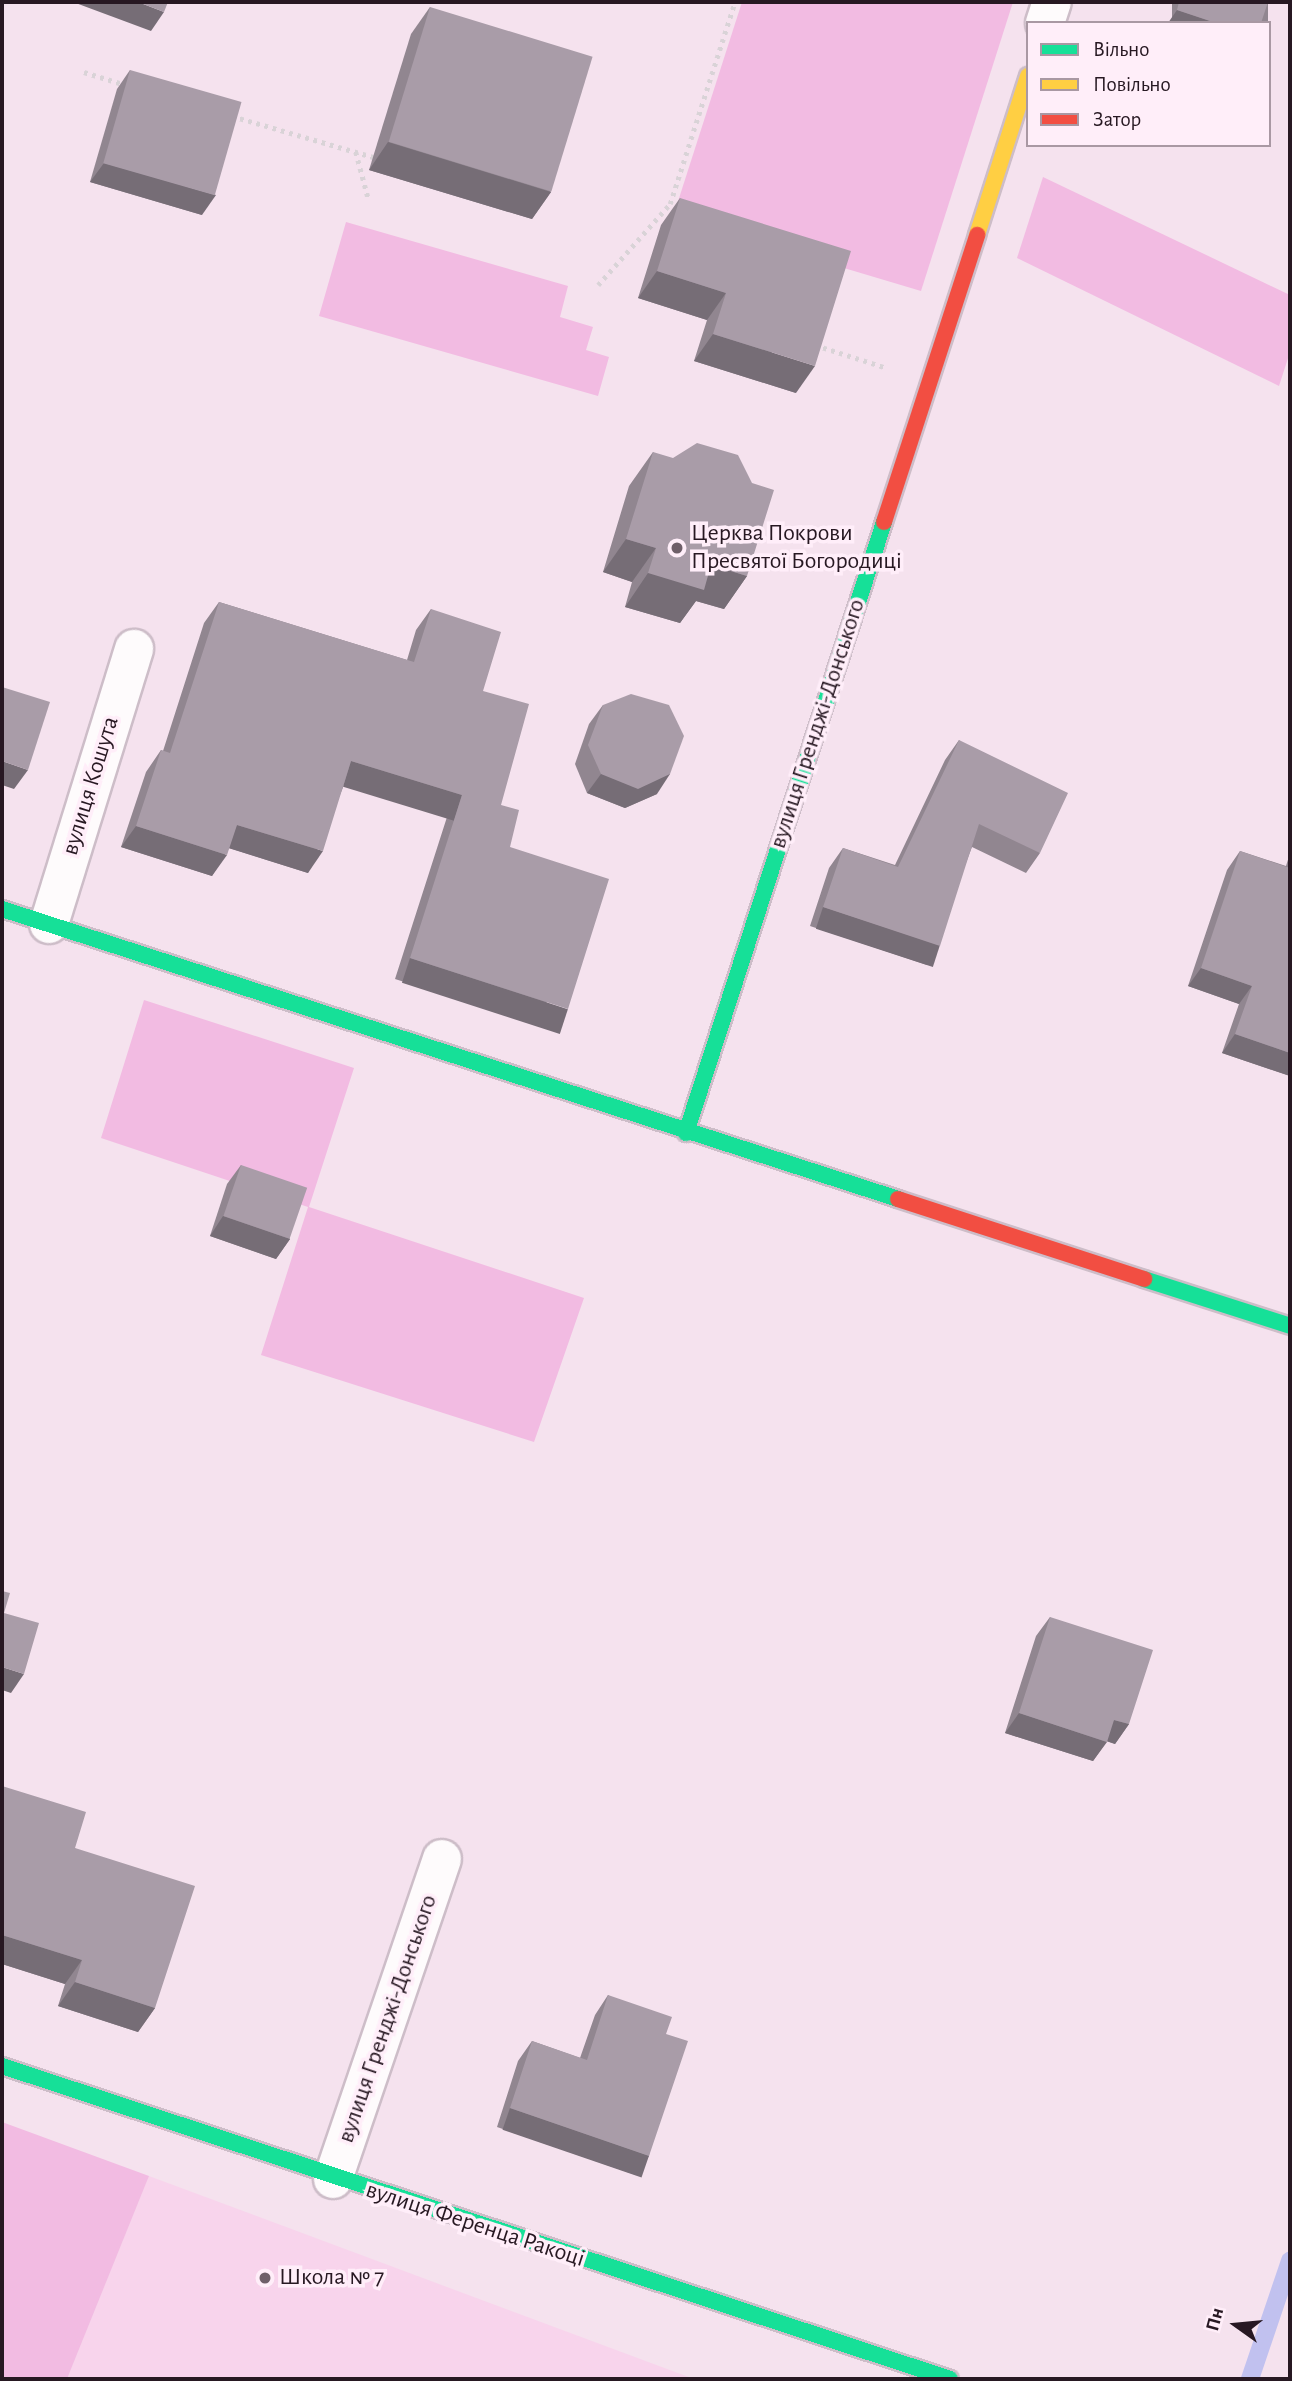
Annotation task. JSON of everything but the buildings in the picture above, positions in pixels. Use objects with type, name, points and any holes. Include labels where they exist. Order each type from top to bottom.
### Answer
[{"type":"street","points":[[1046,21],[1052,2]]},
{"type":"street","name":"вулиця Гренджі-Донського","points":[[686,1133],[1026,82]]},
{"type":"street","name":"вулиця Кошута","points":[[49,924],[134,649]]},
{"type":"street","points":[[2,909],[686,1133],[1290,1326]]},
{"type":"street","name":"вулиця Гренджі-Донського","points":[[333,2179],[442,1858]]},
{"type":"street","name":"вулиця Ференца Ракоці","points":[[2,2066],[333,2179],[950,2379]]},
{"type":"path","points":[[598,285],[670,204],[735,2]]},
{"type":"path","points":[[84,72],[135,88]]},
{"type":"path","points":[[226,114],[373,157]]},
{"type":"path","points":[[356,152],[368,197]]},
{"type":"path","points":[[811,344],[895,371]]},
{"type":"shaded area","points":[[742,2],[1013,2],[921,291],[673,217]]},
{"type":"shaded area","points":[[1043,177],[1290,295],[1290,352],[1279,386],[1017,258]]},
{"type":"shaded area","points":[[346,222],[568,286],[560,317],[593,327],[586,350],[609,357],[598,396],[319,316]]},
{"type":"shaded area","points":[[144,1000],[354,1068],[309,1207],[584,1298],[534,1442],[261,1355],[308,1207],[101,1138]]},
{"type":"shaded area","points":[[2,2122],[149,2176],[67,2379],[2,2379]]},
{"type":"shaded area","name":"Школа № 7","points":[[149,2176],[694,2379],[67,2379]]},
{"type":"waterway","points":[[1250,2379],[1290,2261]]},
{"type":"traffic: fast","points":[[686,1133],[884,522]]},
{"type":"traffic: fast","points":[[2,909],[898,1199]]},
{"type":"traffic: fast","points":[[1144,1279],[1290,1326]]},
{"type":"traffic: fast","points":[[2,2066],[950,2379]]},
{"type":"traffic: slow","points":[[977,235],[1026,82]]},
{"type":"traffic: jam","points":[[884,522],[977,235]]},
{"type":"traffic: jam","points":[[898,1199],[1144,1279]]},
{"type":"place","name":"Церква Покрови Пресвятої Богородиці","points":[[677,548]]},
{"type":"place","name":"Школа № 7","points":[[265,2278]]}]
